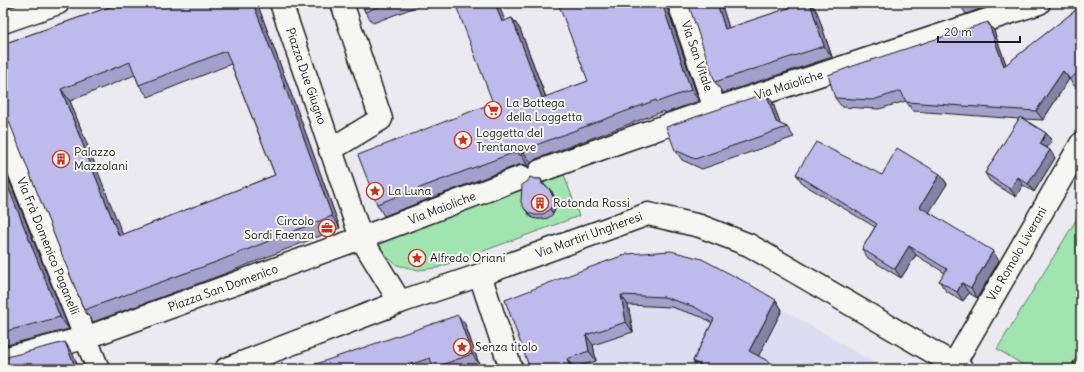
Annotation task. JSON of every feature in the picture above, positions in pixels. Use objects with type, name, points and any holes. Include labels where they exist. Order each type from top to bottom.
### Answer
[{"type":"street","points":[[3,22],[58,3]]},
{"type":"street","name":"Piazza Due Giugno","points":[[281,3],[361,238],[400,302]]},
{"type":"street","points":[[330,150],[381,119],[342,3]]},
{"type":"street","name":"Via San Vitale","points":[[679,3],[715,109]]},
{"type":"street","name":"Via Maioliche","points":[[361,238],[622,141],[1039,3]]},
{"type":"street","name":"Via Frà Domenico Paganelli","points":[[3,131],[98,369]]},
{"type":"street","name":"Via Romolo Liverani","points":[[958,367],[1081,144]]},
{"type":"street","name":"Via Martiri Ungheresi","points":[[226,369],[400,302],[480,275],[648,214],[700,226],[749,245],[958,367]]},
{"type":"street","name":"Piazza San Domenico","points":[[3,359],[85,338],[361,238]]},
{"type":"street","points":[[480,275],[512,369]]},
{"type":"path","points":[[1070,369],[1081,351]]},
{"type":"shaded area","points":[[756,294],[885,369],[527,369],[507,312],[512,310]]},
{"type":"green space","points":[[563,172],[579,216],[437,268],[418,270],[397,265],[384,255],[375,242],[525,185],[537,219],[549,217],[554,212],[556,201],[546,188],[542,179]]},
{"type":"green space","points":[[1081,212],[1081,369],[1030,369],[997,349]]},
{"type":"building","name":"Palazzo Mazzolani","points":[[121,3],[253,3],[332,216],[216,262],[84,310],[6,114],[3,110],[3,44]],"holes":[[[226,51],[275,175],[119,236],[61,89],[130,62],[139,85]]]},
{"type":"building","points":[[362,3],[388,3],[365,12]]},
{"type":"building","points":[[455,3],[495,3],[502,22],[512,18],[542,98],[588,81],[558,3],[662,3],[691,90],[657,102],[656,100],[528,148],[523,151],[521,155],[519,155],[519,152],[510,154],[377,204],[358,155],[493,103]]},
{"type":"building","points":[[688,3],[717,3],[725,29],[804,3],[810,3],[824,46],[715,82]]},
{"type":"building","points":[[1081,6],[1081,70],[1070,79],[1063,71],[1036,111],[906,102],[901,91],[873,100],[835,98],[828,75],[988,22],[1004,66]]},
{"type":"building","points":[[766,93],[776,122],[787,127],[695,159],[675,150],[666,127]]},
{"type":"building","points":[[1020,117],[1046,133],[1040,144],[1050,150],[1028,184],[1018,177],[1010,189],[985,173]]},
{"type":"building","points":[[816,142],[882,175],[897,148],[940,174],[920,207],[993,251],[971,288],[962,283],[957,292],[939,281],[947,269],[909,246],[895,269],[862,249],[877,224],[796,174]]},
{"type":"building","points":[[3,174],[60,317],[3,332]]},
{"type":"building","name":"Rotonda Rossi","points":[[530,177],[541,179],[542,184],[549,188],[553,197],[553,203],[550,209],[540,215],[529,213],[521,202],[522,185],[528,181]]},
{"type":"building","points":[[671,251],[702,259],[776,300],[749,351],[783,369],[707,369],[693,361],[714,319],[695,307],[664,297],[621,295],[626,322],[586,335],[589,351],[567,359],[571,369],[530,369],[505,300],[627,254]]},
{"type":"building","points":[[458,315],[472,354],[433,368],[430,358],[397,369],[314,369],[313,365]]},
{"type":"building","points":[[65,342],[76,369],[3,369],[3,358]]},
{"type":"place","name":"La Bottega della Loggetta","points":[[493,110]]},
{"type":"place","name":"Loggetta del Trentanove","points":[[463,140]]},
{"type":"place","name":"Palazzo Mazzolani","points":[[61,159]]},
{"type":"place","name":"La Luna","points":[[375,191]]},
{"type":"place","name":"Rotonda Rossi","points":[[540,203]]},
{"type":"place","name":"Circolo Sordi Faenza","points":[[327,228]]},
{"type":"place","name":"Alfredo Oriani","points":[[417,258]]},
{"type":"place","name":"Senza titolo","points":[[462,347]]}]
